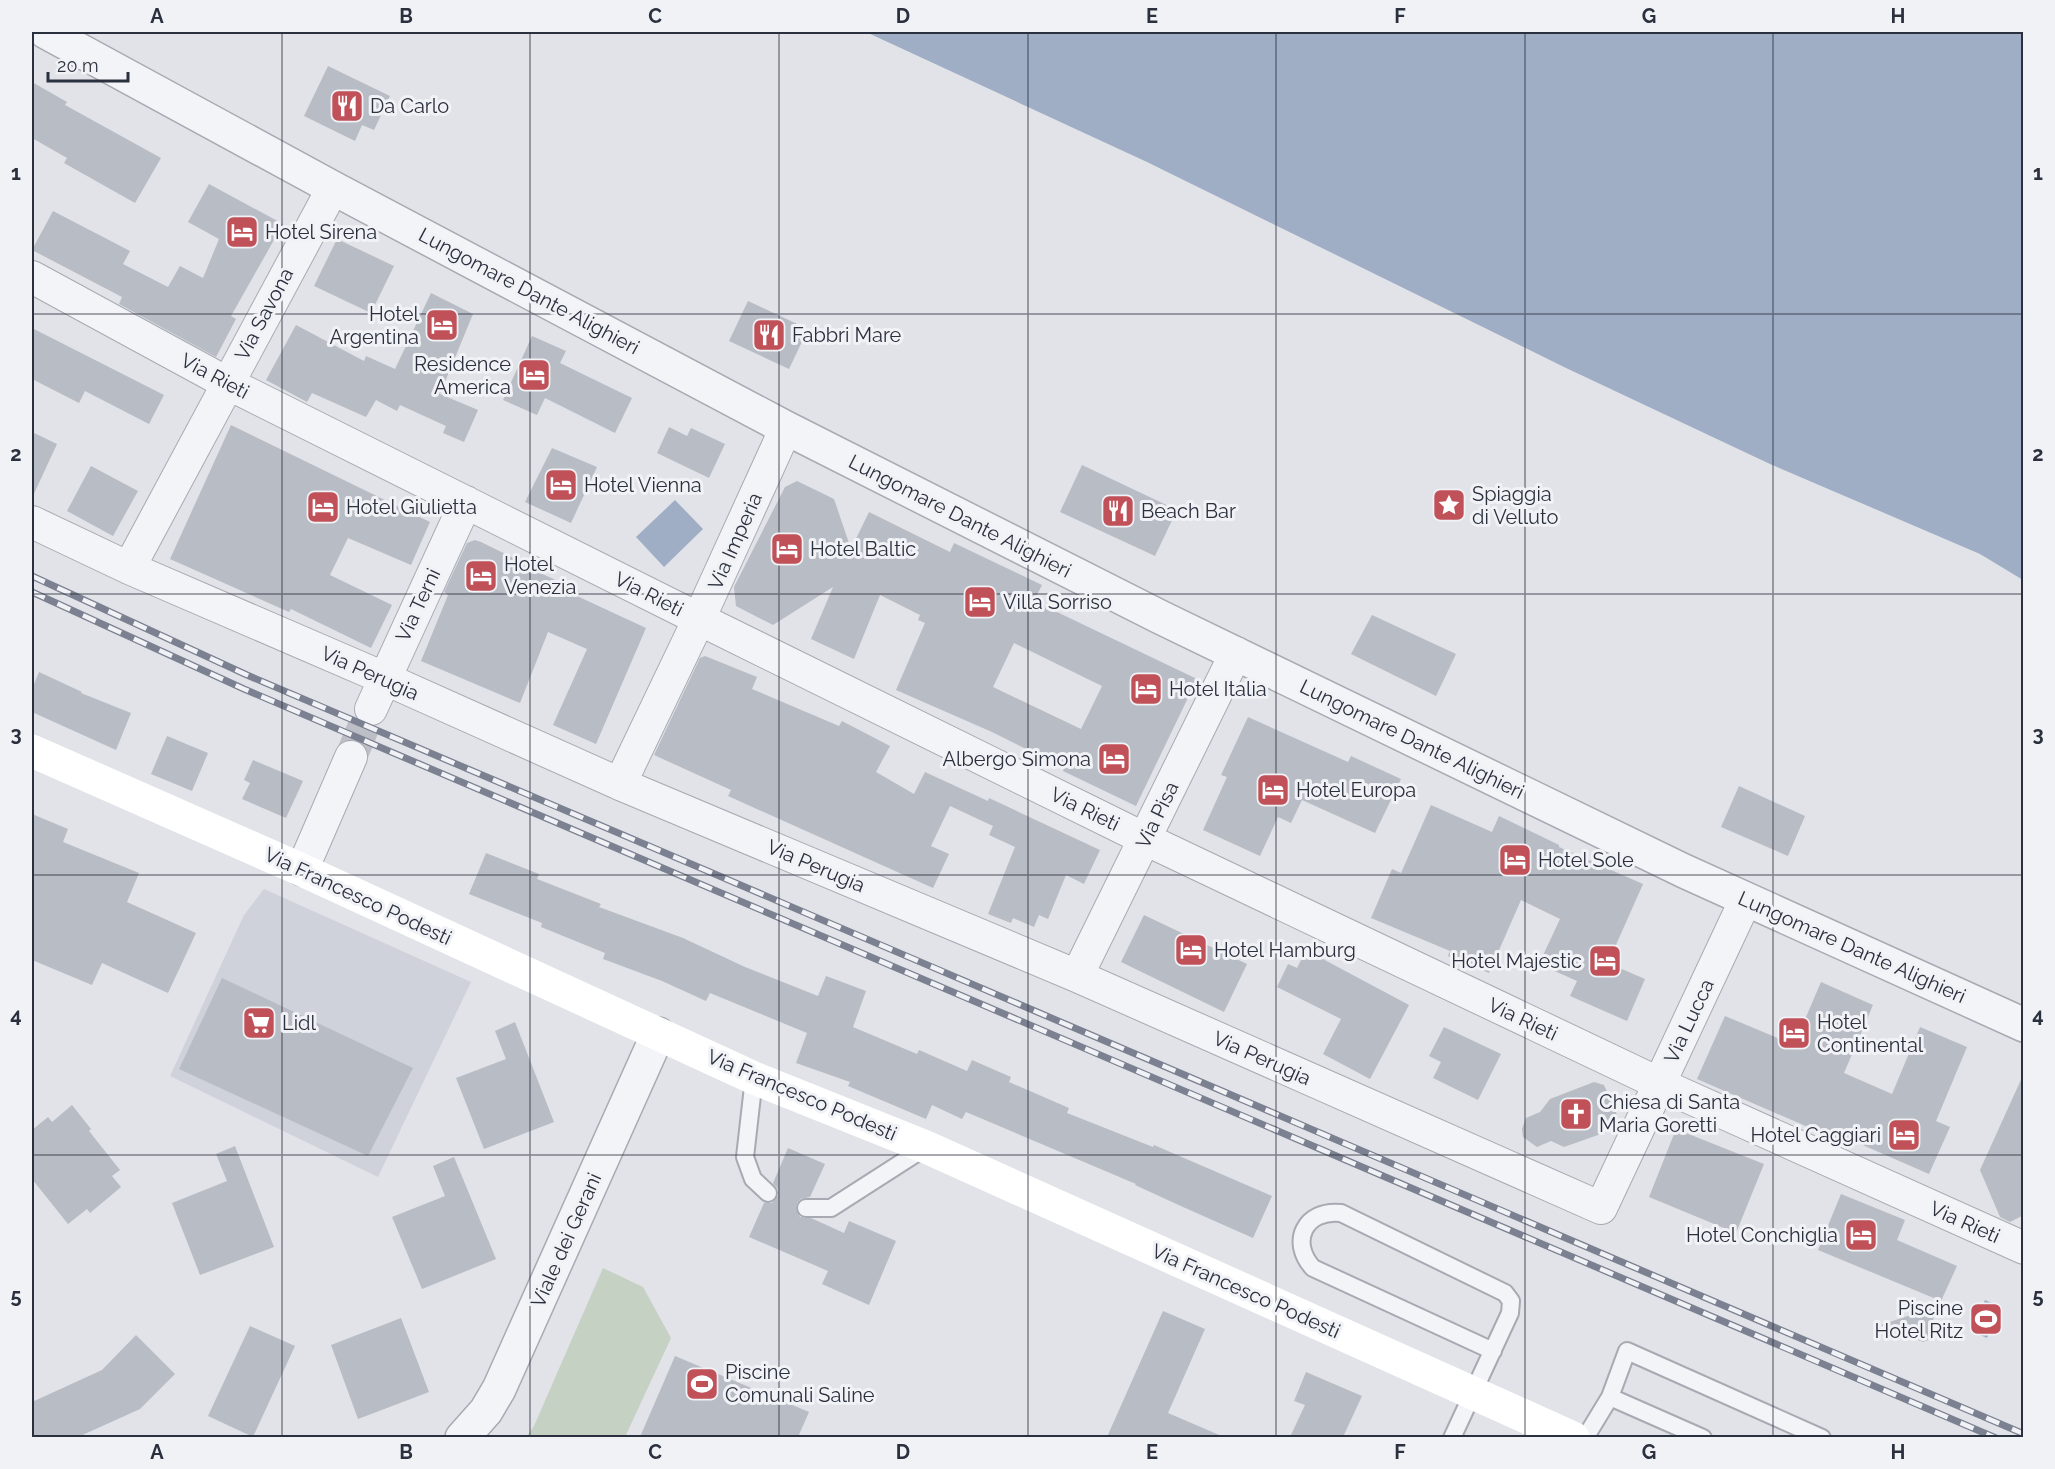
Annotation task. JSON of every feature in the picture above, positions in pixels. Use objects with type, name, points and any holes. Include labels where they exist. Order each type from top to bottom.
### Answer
[{"type":"main road","name":"Via Francesco Podesti","points":[[32,751],[302,870],[754,1078],[926,1147],[1573,1437]]},
{"type":"street","name":"Lungomare Dante Alighieri","points":[[46,32],[333,188],[786,428],[1236,654],[1746,899],[2024,1025]]},
{"type":"street","name":"Via Savona","points":[[129,568],[333,188]]},
{"type":"street","name":"Via Rieti","points":[[32,277],[227,384],[1145,839],[1661,1084],[2024,1248]]},
{"type":"street","name":"Via Imperia","points":[[620,784],[699,619],[786,428]]},
{"type":"street","name":"Via Terni","points":[[371,709],[466,502]]},
{"type":"street","name":"Via Perugia","points":[[32,522],[129,568],[620,784],[1077,976],[1601,1208]]},
{"type":"street","name":"Via Pisa","points":[[1077,976],[1236,654]]},
{"type":"street","points":[[302,870],[351,757]]},
{"type":"street","name":"Via Lucca","points":[[1601,1208],[1746,899]]},
{"type":"street","name":"Viale dei Gerani","points":[[462,1437],[486,1411],[499,1389],[658,1034]]},
{"type":"lane","points":[[754,1078],[745,1157],[753,1179],[768,1193]]},
{"type":"lane","points":[[806,1208],[831,1208],[926,1147]]},
{"type":"lane","points":[[1452,1437],[1493,1351],[1510,1313],[1511,1301],[1505,1293],[1341,1213],[1323,1213],[1308,1223],[1301,1240],[1302,1251],[1313,1268],[1493,1351]]},
{"type":"lane","points":[[1585,1437],[1610,1397],[1627,1352],[1822,1437]]},
{"type":"lane","points":[[1610,1397],[1703,1437]]},
{"type":"shaded area","points":[[264,889],[471,982],[378,1177],[170,1076],[244,915]]},
{"type":"green space","points":[[603,1268],[643,1287],[671,1338],[625,1437],[526,1437],[534,1426]]},
{"type":"water","points":[[866,32],[2023,32],[2023,580],[1980,554],[1770,464],[1564,367],[1147,162]]},
{"type":"water","points":[[675,500],[703,529],[664,567],[636,537]]},
{"type":"water","name":"Piscine Hotel Ritz","points":[[1985,1300],[2001,1307],[1987,1338],[1971,1331]]},
{"type":"building","name":"Da Carlo","points":[[328,66],[390,96],[374,130],[362,125],[355,141],[304,116]]},
{"type":"building","points":[[32,82],[67,102],[65,105],[161,158],[135,203],[64,163],[67,158],[32,138]]},
{"type":"building","points":[[209,184],[283,224],[231,316],[236,319],[216,357],[119,304],[122,297],[32,250],[53,211],[130,251],[123,264],[168,287],[180,266],[203,278],[219,239],[188,222]]},
{"type":"building","points":[[337,239],[394,266],[371,313],[314,286]]},
{"type":"building","points":[[431,293],[473,314],[440,394],[478,410],[464,442],[443,433],[446,426],[400,405],[397,411],[376,400],[366,417],[312,393],[307,402],[266,380],[296,325],[364,361],[366,356],[395,369]]},
{"type":"building","name":"Fabbri Mare","points":[[748,301],[808,329],[789,369],[729,341]]},
{"type":"building","points":[[32,328],[164,395],[149,424],[85,391],[79,403],[32,379]]},
{"type":"building","points":[[532,336],[566,351],[560,363],[632,398],[615,433],[545,398],[537,415],[503,400]]},
{"type":"building","points":[[231,425],[430,522],[411,565],[348,538],[330,575],[392,605],[371,648],[291,609],[289,612],[170,559]]},
{"type":"building","points":[[669,427],[687,436],[691,428],[725,444],[709,478],[657,453]]},
{"type":"building","points":[[32,432],[57,444],[32,498]]},
{"type":"building","name":"Hotel Vienna","points":[[552,448],[597,467],[571,523],[525,502]]},
{"type":"building","name":"Beach Bar","points":[[1082,465],[1177,510],[1155,556],[1060,512]]},
{"type":"building","points":[[91,466],[138,491],[113,536],[67,511]]},
{"type":"building","points":[[797,481],[834,499],[851,549],[869,512],[950,552],[954,543],[1042,585],[1034,601],[1197,679],[1136,806],[1063,771],[1064,768],[992,732],[896,690],[925,623],[918,620],[920,615],[880,595],[854,659],[811,639],[833,587],[773,625],[736,606],[734,587],[785,487]],"holes":[[[1014,643],[1102,686],[1081,729],[993,687]]]},
{"type":"building","points":[[475,540],[579,591],[577,596],[646,628],[596,744],[553,725],[587,649],[548,632],[520,703],[421,661],[448,595],[444,592],[467,543]]},
{"type":"building","points":[[1372,615],[1456,654],[1436,696],[1351,654]]},
{"type":"building","points":[[705,656],[757,677],[752,689],[839,726],[842,721],[890,746],[876,772],[914,794],[925,772],[988,801],[989,798],[1100,850],[1084,884],[1066,875],[1048,919],[1039,915],[1034,927],[1013,918],[1011,923],[988,914],[1015,847],[989,835],[993,826],[950,806],[931,846],[949,854],[933,888],[728,796],[731,790],[654,755],[700,658]]},
{"type":"building","points":[[39,672],[81,693],[131,713],[116,750],[32,712],[32,689]]},
{"type":"building","name":"Hotel Europa","points":[[1248,717],[1348,762],[1351,756],[1401,779],[1375,833],[1302,800],[1291,823],[1278,817],[1260,856],[1203,830],[1227,777],[1221,775]]},
{"type":"building","points":[[167,736],[208,753],[192,791],[151,774]]},
{"type":"building","points":[[253,760],[303,781],[286,818],[242,799],[250,783],[244,780]]},
{"type":"building","points":[[1739,786],[1805,816],[1788,856],[1721,827]]},
{"type":"building","points":[[1431,805],[1492,832],[1499,816],[1559,847],[1643,884],[1608,963],[1645,979],[1627,1021],[1570,996],[1577,981],[1539,964],[1560,919],[1521,900],[1489,973],[1448,956],[1450,951],[1371,918],[1392,869],[1401,873]]},
{"type":"building","points":[[32,814],[68,829],[63,842],[139,873],[127,902],[196,933],[168,993],[102,963],[92,985],[32,960]]},
{"type":"building","points":[[486,853],[539,874],[537,879],[601,904],[599,907],[683,938],[745,967],[818,996],[826,976],[866,991],[853,1027],[917,1054],[919,1050],[967,1071],[972,1060],[1011,1077],[1009,1082],[1069,1108],[1067,1113],[1153,1147],[1154,1145],[1272,1196],[1253,1238],[1136,1184],[966,1112],[962,1119],[932,1105],[926,1119],[848,1086],[850,1082],[796,1063],[807,1033],[710,993],[706,1001],[662,981],[603,959],[605,953],[541,927],[542,923],[469,894]]},
{"type":"building","points":[[1144,915],[1247,964],[1224,1012],[1121,962]]},
{"type":"building","points":[[1306,950],[1409,1005],[1370,1079],[1323,1054],[1341,1019],[1277,987],[1288,964],[1297,968]]},
{"type":"building","name":"Lidl","points":[[222,978],[413,1068],[368,1156],[179,1069]]},
{"type":"building","points":[[1821,982],[1873,1005],[1844,1073],[1892,1094],[1920,1027],[1967,1047],[1936,1121],[1950,1127],[1929,1174],[1842,1136],[1840,1141],[1697,1079],[1725,1016],[1794,1045]]},
{"type":"building","points":[[515,1022],[554,1122],[484,1149],[456,1078],[506,1059],[495,1031]]},
{"type":"building","points":[[1444,1027],[1501,1054],[1478,1100],[1433,1078],[1441,1062],[1429,1056]]},
{"type":"building","points":[[2024,1073],[2024,1215],[2010,1222],[2000,1217],[1980,1170]]},
{"type":"building","name":"Chiesa di Santa Maria Goretti","points":[[1594,1082],[1604,1085],[1618,1117],[1615,1129],[1564,1147],[1551,1141],[1537,1147],[1523,1137],[1522,1129],[1526,1118],[1540,1112],[1550,1099]]},
{"type":"building","points":[[72,1105],[120,1170],[112,1176],[121,1187],[90,1213],[87,1209],[68,1224],[32,1179],[32,1130],[48,1117],[52,1122]]},
{"type":"building","points":[[1676,1129],[1764,1164],[1736,1233],[1649,1197]]},
{"type":"building","points":[[235,1146],[274,1247],[200,1275],[172,1203],[227,1181],[216,1154]]},
{"type":"building","points":[[788,1148],[825,1164],[810,1197],[801,1199],[797,1203],[796,1209],[800,1217],[811,1218],[844,1233],[849,1221],[896,1241],[869,1305],[822,1284],[828,1271],[749,1237],[764,1203],[772,1203],[778,1196],[778,1189],[773,1183]]},
{"type":"building","points":[[454,1157],[496,1259],[422,1289],[392,1217],[445,1196],[433,1166]]},
{"type":"building","name":"Hotel Conchiglia","points":[[1841,1194],[1905,1220],[1897,1240],[1957,1266],[1941,1301],[1818,1250]]},
{"type":"building","points":[[1940,1305],[1931,1324],[1941,1335],[1923,1342],[1881,1325]]},
{"type":"building","points":[[1163,1311],[1205,1329],[1168,1413],[1224,1437],[1107,1437]]},
{"type":"building","points":[[401,1318],[429,1392],[358,1419],[331,1345]]},
{"type":"building","points":[[250,1326],[295,1346],[253,1437],[208,1416]]},
{"type":"building","points":[[136,1335],[175,1374],[140,1409],[78,1437],[32,1437],[32,1402],[102,1370]]},
{"type":"building","name":"Piscine Comunali Saline","points":[[675,1356],[809,1412],[798,1437],[640,1437]]},
{"type":"building","points":[[1306,1372],[1362,1396],[1343,1437],[1290,1437],[1305,1405],[1294,1401]]},
{"type":"tunnel","points":[[351,757],[371,709]]},
{"type":"railway","points":[[32,576],[247,675],[2024,1434]]},
{"type":"railway","points":[[32,592],[244,689],[1996,1438]]},
{"type":"place","name":"Da Carlo","points":[[347,106]]},
{"type":"place","name":"Hotel Sirena","points":[[242,232]]},
{"type":"place","name":"Hotel Argentina","points":[[442,325]]},
{"type":"place","name":"Fabbri Mare","points":[[769,335]]},
{"type":"place","name":"Residence America","points":[[534,375]]},
{"type":"place","name":"Hotel Vienna","points":[[561,485]]},
{"type":"place","name":"Spiaggia di Velluto","points":[[1449,505]]},
{"type":"place","name":"Hotel Giulietta","points":[[323,507]]},
{"type":"place","name":"Beach Bar","points":[[1118,511]]},
{"type":"place","name":"Hotel Baltic","points":[[787,549]]},
{"type":"place","name":"Hotel Venezia","points":[[481,576]]},
{"type":"place","name":"Villa Sorriso","points":[[980,602]]},
{"type":"place","name":"Hotel Italia","points":[[1146,689]]},
{"type":"place","name":"Albergo Simona","points":[[1114,759]]},
{"type":"place","name":"Hotel Europa","points":[[1273,790]]},
{"type":"place","name":"Hotel Sole","points":[[1515,860]]},
{"type":"place","name":"Hotel Hamburg","points":[[1191,950]]},
{"type":"place","name":"Hotel Majestic","points":[[1605,961]]},
{"type":"place","name":"Lidl","points":[[259,1023]]},
{"type":"place","name":"Hotel Continental","points":[[1794,1033]]},
{"type":"place","name":"Chiesa di Santa Maria Goretti","points":[[1576,1114]]},
{"type":"place","name":"Hotel Caggiari","points":[[1904,1135]]},
{"type":"place","name":"Hotel Conchiglia","points":[[1861,1235]]},
{"type":"place","name":"Piscine Hotel Ritz","points":[[1986,1319]]},
{"type":"place","name":"Piscine Comunali Saline","points":[[702,1384]]}]
